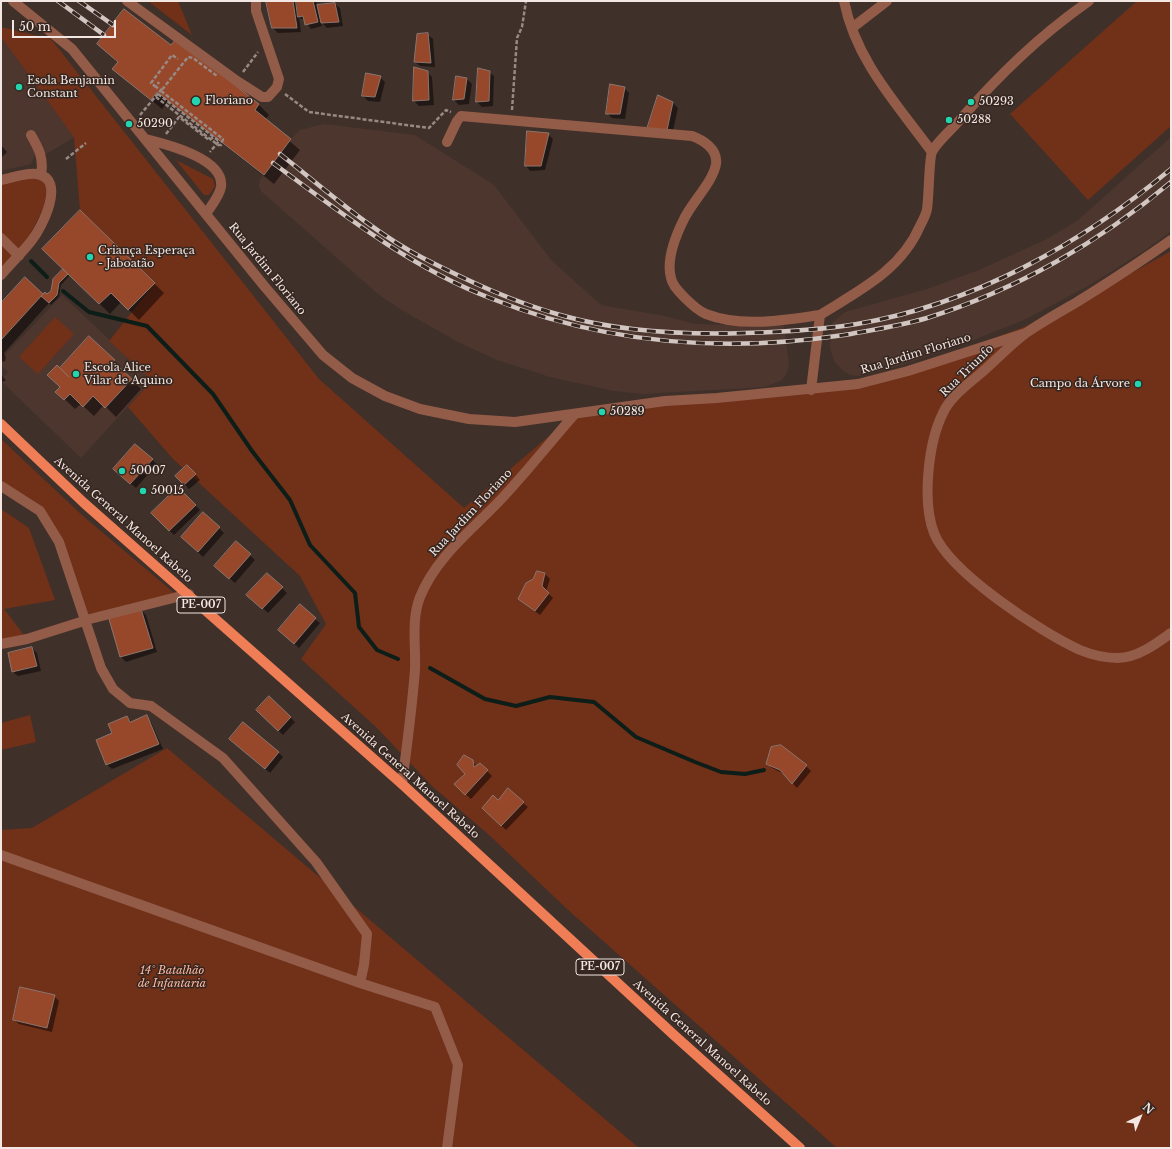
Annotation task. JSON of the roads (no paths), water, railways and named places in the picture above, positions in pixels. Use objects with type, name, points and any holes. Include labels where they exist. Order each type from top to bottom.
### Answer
[{"type":"main road","name":"Avenida General Manoel Rabelo","points":[[1,424],[84,504],[189,594],[402,784],[675,1036],[800,1148]]},
{"type":"street","name":"Rua Jardim Floriano","points":[[14,1],[72,49],[323,355],[352,378],[385,396],[420,409],[469,419],[515,422],[574,415],[665,401],[811,390],[865,383],[908,371],[1026,333]]},
{"type":"street","points":[[127,1],[262,97],[272,94],[277,87],[279,79],[256,11],[256,1]]},
{"type":"street","points":[[844,1],[852,28],[866,61],[887,94],[932,152]]},
{"type":"street","points":[[852,28],[887,1]]},
{"type":"street","points":[[448,142],[459,117],[461,116],[692,136],[701,139],[710,146],[715,154],[716,163],[713,172],[684,218],[675,241],[671,260],[671,278],[678,291],[704,313],[723,319],[751,322],[820,315],[876,280],[892,267],[906,252],[927,211],[932,152],[986,90],[1022,54],[1061,20],[1089,1]]},
{"type":"street","points":[[31,134],[42,154],[41,175]]},
{"type":"street","points":[[145,138],[203,159],[216,171],[221,185],[217,198],[206,214]]},
{"type":"street","points":[[1,180],[30,174],[41,175],[52,187],[51,199],[40,228],[19,256],[1,275]]},
{"type":"street","points":[[1,238],[19,256]]},
{"type":"street","name":"Rua Triunfo","points":[[1171,240],[1128,270],[1026,333],[964,388],[943,412],[933,447],[929,476],[929,507],[934,532],[942,548],[953,562],[992,594],[1060,640],[1081,650],[1102,657],[1120,658],[1146,650],[1171,633]]},
{"type":"street","points":[[811,390],[820,315]]},
{"type":"street","name":"Rua Jardim Floriano","points":[[402,784],[415,668],[416,620],[420,598],[429,578],[462,536],[504,495],[574,415]]},
{"type":"street","points":[[1,486],[40,511],[59,542],[101,668],[113,689],[130,703],[151,706],[223,758],[316,862],[366,934],[364,965],[360,983]]},
{"type":"street","points":[[1,644],[27,639],[85,620],[189,594]]},
{"type":"street","points":[[1,855],[360,983],[435,1007],[458,1065],[447,1148]]},
{"type":"waterway","points":[[31,261],[47,277]]},
{"type":"waterway","points":[[63,291],[89,312],[147,326],[213,394],[252,451],[290,500],[310,545],[355,593],[359,627],[377,650],[398,659]]},
{"type":"waterway","points":[[430,668],[485,699],[516,706],[550,697],[594,702],[636,737],[695,762],[721,772],[745,774],[764,770]]},
{"type":"railway","points":[[58,1],[104,35]]},
{"type":"railway","points":[[79,1],[113,25]]},
{"type":"railway","points":[[280,154],[367,223],[385,235],[423,258],[492,291],[546,311],[608,326],[676,333],[722,334],[815,329],[857,324],[900,315],[943,302],[984,286],[1063,246],[1100,222],[1171,169]]},
{"type":"railway","points":[[273,163],[350,220],[404,255],[432,271],[490,298],[533,314],[577,326],[620,335],[709,343],[754,343],[844,335],[917,321],[960,307],[993,293],[1056,262],[1115,225],[1171,182]]},
{"type":"place","name":"Esola Benjamin Constant","points":[[19,87]]},
{"type":"place","name":"Floriano","points":[[196,101]]},
{"type":"place","name":"50293","points":[[971,102]]},
{"type":"place","name":"50288","points":[[949,120]]},
{"type":"place","name":"50290","points":[[129,124]]},
{"type":"place","name":"Criança Esperaça - Jaboatão","points":[[90,257]]},
{"type":"place","name":"Escola Alice Vilar de Aquino","points":[[76,374]]},
{"type":"place","name":"Campo da Árvore","points":[[1138,384]]},
{"type":"place","name":"50289","points":[[602,412]]},
{"type":"place","name":"50007","points":[[122,471]]},
{"type":"place","name":"50015","points":[[143,491]]},
{"type":"park label","name":"14° Batalhão de Infantaria","points":[[172,977]]}]
